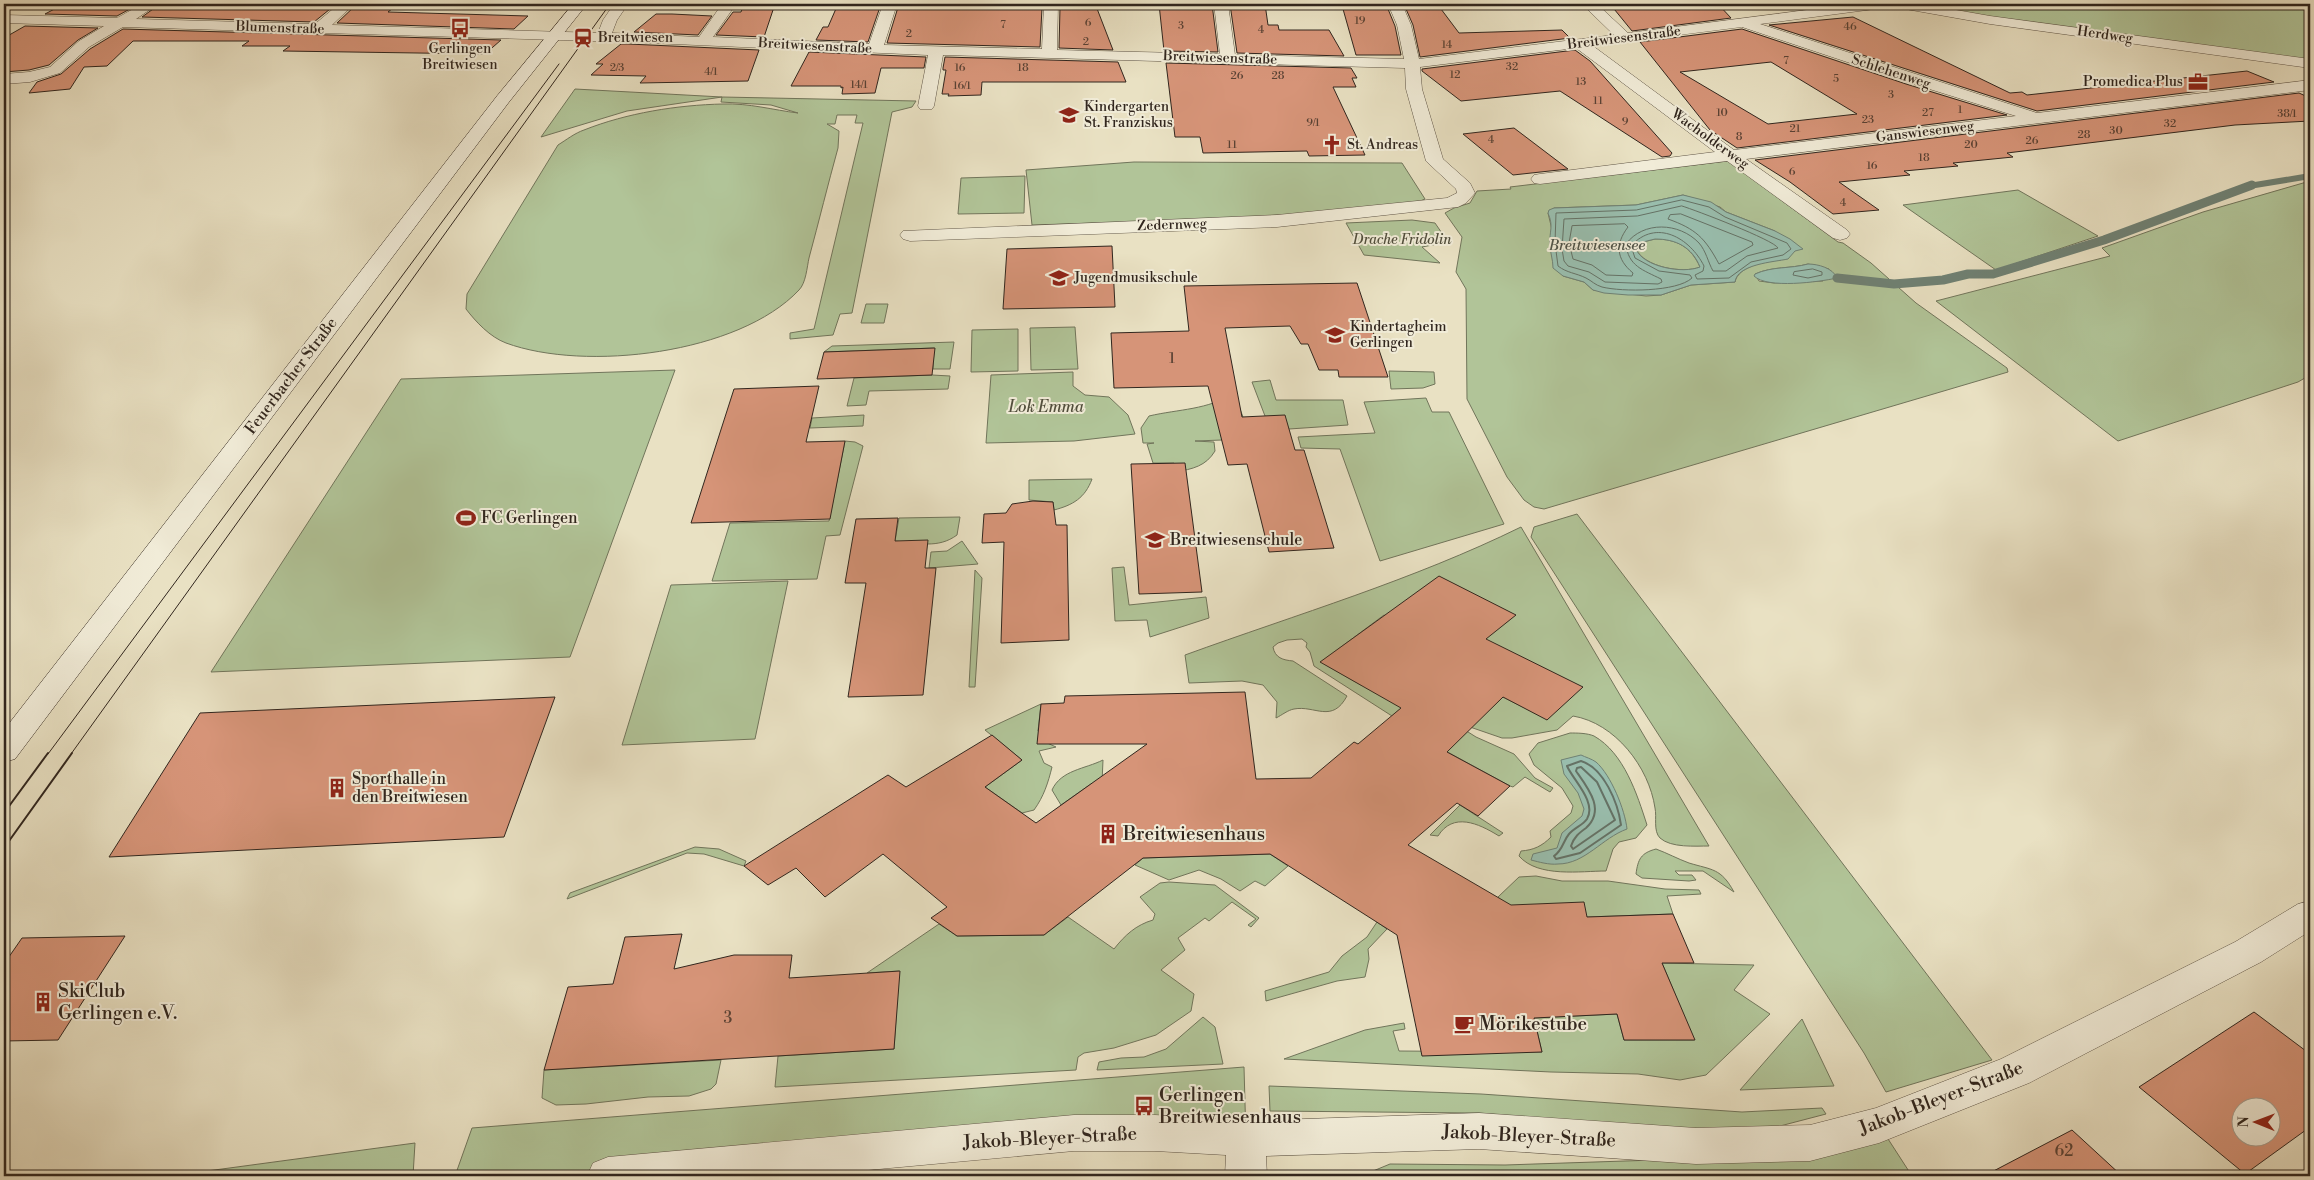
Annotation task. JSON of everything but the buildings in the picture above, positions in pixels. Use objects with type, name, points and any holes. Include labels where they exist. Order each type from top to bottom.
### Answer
[{"type":"street","points":[[4,79],[30,77],[55,70],[84,44],[152,4]]},
{"type":"street","points":[[316,30],[347,4]]},
{"type":"street","name":"Feuerbacher Straße","points":[[4,751],[498,106],[580,4]]},
{"type":"street","points":[[603,37],[610,20],[621,4]]},
{"type":"street","points":[[703,41],[721,18],[729,4]]},
{"type":"street","points":[[875,49],[890,4]]},
{"type":"street","points":[[1049,53],[1051,4]]},
{"type":"street","points":[[1221,4],[1228,58]]},
{"type":"street","name":"Zedernweg","points":[[910,235],[1277,221],[1453,203],[1463,198],[1466,193],[1464,187],[1435,161],[1414,89],[1404,25],[1396,4]]},
{"type":"street","points":[[1590,4],[1625,38]]},
{"type":"street","name":"Breitwiesenstraße","points":[[556,36],[875,49],[1411,64],[1580,44],[1882,4]]},
{"type":"street","name":"Herdweg","points":[[1900,4],[1990,20],[2310,64]]},
{"type":"street","name":"Blumenstraße","points":[[4,19],[117,24],[556,36]]},
{"type":"street","name":"Schlehenweg","points":[[1741,23],[1912,79],[2041,118]]},
{"type":"street","name":"Wacholderweg","points":[[1580,44],[1840,234]]},
{"type":"street","points":[[926,106],[936,50]]},
{"type":"street","name":"Ganswiesenweg","points":[[1540,179],[2310,85]]},
{"type":"street","name":"Jakob-Bleyer-Straße","points":[[608,1176],[1074,1133],[1155,1133],[1246,1158],[1479,1130],[1696,1146],[1810,1143],[1879,1125],[2015,1071],[2248,952],[2310,914]]},
{"type":"green space","points":[[1914,4],[2310,4],[2310,64],[1995,19]]},
{"type":"green space","points":[[575,89],[722,97],[627,111],[541,137]]},
{"type":"green space","points":[[722,97],[916,101],[912,107],[892,112],[852,313],[840,314],[833,335],[790,339],[790,333],[814,329],[863,123],[855,123],[857,115],[837,115],[835,124],[827,124],[839,131],[838,148],[805,279],[799,290],[772,312],[739,329],[701,343],[660,351],[618,356],[577,356],[539,352],[500,340],[474,319],[466,309],[467,294],[558,145],[577,133],[600,124],[652,111],[688,106],[742,105],[798,113],[771,105],[721,102]]},
{"type":"green space","points":[[1728,161],[1838,242],[1843,243],[1871,263],[1916,303],[2007,368],[2008,372],[1544,509],[1534,507],[1524,500],[1507,477],[1467,399],[1466,289],[1456,272],[1462,237],[1445,213],[1470,203],[1477,191],[1511,189],[1510,187]],"holes":[[[1683,195],[1720,207],[1726,212],[1775,231],[1781,260],[1761,263],[1747,268],[1741,272],[1735,282],[1691,285],[1661,295],[1646,296],[1593,290],[1584,282],[1563,276],[1548,213],[1554,208],[1636,205]],[[1808,264],[1829,269],[1823,281],[1774,283],[1759,281],[1755,274],[1768,270]]]},
{"type":"green space","points":[[1134,162],[1402,163],[1425,199],[1329,212],[1197,220],[1032,225],[1026,170]]},
{"type":"green space","points":[[1025,176],[1024,213],[958,214],[961,178]]},
{"type":"green space","points":[[2310,181],[2310,375],[2298,382],[2118,441],[1936,301],[2110,256],[2102,248],[2203,212]]},
{"type":"green space","points":[[2018,190],[2098,236],[1996,270],[1903,205]]},
{"type":"green space","name":"Drache Fridolin","points":[[1412,220],[1435,223],[1448,242],[1422,247],[1440,263],[1364,255],[1346,223]]},
{"type":"green space","points":[[1663,239],[1682,245],[1688,249],[1700,267],[1684,270],[1674,269],[1647,260],[1636,249],[1639,243]]},
{"type":"green space","points":[[866,304],[888,304],[884,323],[861,323]]},
{"type":"green space","points":[[1075,327],[1078,369],[1031,370],[1030,328]]},
{"type":"green space","points":[[1018,329],[1018,371],[971,372],[972,330]]},
{"type":"green space","points":[[954,342],[950,369],[933,369],[934,348],[824,352],[832,346]]},
{"type":"green space","name":"FC Gerlingen","points":[[675,370],[570,657],[211,672],[401,379]]},
{"type":"green space","points":[[1389,371],[1434,372],[1435,384],[1423,388],[1391,389]]},
{"type":"green space","name":"Lok Emma","points":[[1073,372],[1073,386],[1085,395],[1109,397],[1128,415],[1135,434],[1074,441],[986,443],[991,375]]},
{"type":"green space","points":[[950,376],[948,389],[869,391],[866,405],[847,406],[854,378]]},
{"type":"green space","points":[[1270,380],[1276,400],[1343,400],[1348,425],[1289,429],[1265,416],[1252,382]]},
{"type":"green space","points":[[1234,393],[1243,417],[1222,440],[1195,441],[1214,442],[1215,451],[1207,460],[1193,468],[1175,472],[1174,463],[1153,463],[1147,444],[1154,443],[1143,443],[1141,428],[1149,416],[1204,406],[1224,399]]},
{"type":"green space","points":[[1426,398],[1432,412],[1449,412],[1504,524],[1380,561],[1340,449],[1301,448],[1298,437],[1375,433],[1364,402]]},
{"type":"green space","points":[[864,415],[863,426],[810,428],[812,418]]},
{"type":"green space","points":[[845,441],[855,442],[863,446],[840,535],[826,536],[817,579],[712,581],[730,523],[829,521]]},
{"type":"green space","points":[[1092,479],[1082,496],[1073,503],[1061,508],[1054,510],[1053,502],[1029,500],[1029,480]]},
{"type":"green space","points":[[1577,514],[1992,1060],[1886,1092],[1864,1053],[1531,537],[1534,527]]},
{"type":"green space","points":[[960,517],[957,535],[943,542],[920,544],[895,541],[899,518]]},
{"type":"green space","points":[[1521,527],[1709,846],[1677,845],[1660,838],[1657,832],[1656,812],[1646,777],[1628,749],[1616,737],[1588,720],[1573,716],[1557,730],[1512,738],[1502,738],[1470,727],[1503,697],[1547,719],[1475,662],[1384,615],[1321,662],[1361,685],[1420,692],[1392,716],[1314,666],[1310,652],[1306,647],[1307,643],[1302,639],[1278,643],[1273,647],[1274,651],[1280,658],[1293,661],[1347,696],[1335,709],[1323,712],[1302,708],[1294,709],[1276,718],[1277,702],[1263,685],[1242,681],[1189,683],[1185,655],[1355,596],[1439,564]]},
{"type":"green space","points":[[962,541],[978,564],[929,568],[931,552],[947,551]]},
{"type":"green space","points":[[1124,567],[1129,605],[1206,597],[1209,618],[1150,637],[1147,620],[1115,621],[1112,568]]},
{"type":"green space","points":[[975,570],[982,578],[975,687],[969,687]]},
{"type":"green space","points":[[788,581],[755,739],[622,745],[671,585]]},
{"type":"green space","points":[[1041,704],[1038,731],[1046,732],[1045,742],[1056,747],[1039,751],[1044,763],[1052,767],[1043,794],[1034,810],[1022,813],[985,787],[1022,760],[985,730]]},
{"type":"green space","points":[[1457,725],[1476,737],[1514,754],[1535,778],[1553,788],[1550,792],[1525,777],[1513,787],[1510,786],[1442,749]]},
{"type":"green space","points":[[1570,733],[1594,736],[1614,753],[1634,788],[1647,825],[1636,838],[1619,842],[1613,849],[1606,871],[1560,872],[1548,870],[1537,868],[1519,856],[1521,851],[1534,849],[1548,840],[1551,837],[1550,831],[1571,813],[1573,806],[1562,788],[1534,765],[1529,754],[1538,743]]},
{"type":"green space","points":[[1103,760],[1102,783],[1091,784],[1061,805],[1052,790],[1056,783],[1067,774]]},
{"type":"green space","points":[[1460,805],[1503,833],[1499,836],[1483,827],[1466,822],[1458,822],[1451,824],[1438,836],[1430,835]]},
{"type":"green space","points":[[695,847],[719,849],[746,861],[744,866],[704,854],[687,853],[567,899],[570,893]]},
{"type":"green space","points":[[1656,849],[1689,863],[1715,871],[1725,878],[1734,892],[1703,871],[1675,871],[1679,875],[1692,875],[1696,880],[1689,881],[1642,878],[1636,874],[1639,861],[1647,852]]},
{"type":"green space","points":[[1270,854],[1288,866],[1265,886],[1255,881],[1240,891],[1221,879],[1199,870],[1169,880],[1135,865],[1143,858]]},
{"type":"green space","points":[[1536,876],[1562,881],[1608,881],[1665,889],[1699,890],[1701,894],[1667,896],[1673,914],[1587,917],[1496,906],[1498,897],[1519,877]]},
{"type":"green space","points":[[1160,883],[1215,885],[1259,918],[1251,927],[1248,925],[1256,919],[1232,902],[1209,921],[1205,918],[1178,938],[1185,950],[1161,970],[1194,994],[1191,1011],[1156,1035],[1114,1048],[1084,1053],[1078,1057],[1076,1070],[775,1087],[778,1056],[894,1049],[899,971],[867,973],[939,924],[957,936],[1044,935],[1068,917],[1114,949],[1131,931],[1153,920],[1155,914],[1140,897]]},
{"type":"green space","points":[[1377,922],[1387,929],[1368,949],[1369,959],[1365,977],[1337,981],[1266,1001],[1265,991],[1329,972],[1342,956],[1367,937]]},
{"type":"green space","points":[[1662,963],[1754,965],[1734,990],[1770,1014],[1706,1075],[1680,1080],[1638,1074],[1551,1072],[1284,1059],[1365,1030],[1404,1023],[1405,1029],[1393,1031],[1399,1051],[1542,1052],[1534,1018],[1617,1014],[1624,1040],[1694,1040]]},
{"type":"green space","points":[[1203,1017],[1215,1027],[1223,1064],[1097,1070],[1099,1062],[1121,1058],[1144,1057],[1166,1049]]},
{"type":"green space","points":[[1802,1019],[1834,1086],[1740,1090]]},
{"type":"green space","points":[[721,1060],[716,1084],[711,1089],[689,1096],[648,1097],[586,1104],[556,1105],[542,1098],[544,1070]]},
{"type":"green space","points":[[1244,1067],[1246,1139],[1074,1133],[608,1176],[455,1176],[472,1128]]},
{"type":"green space","points":[[1269,1086],[1481,1094],[1742,1112],[1822,1108],[1826,1114],[1780,1126],[1679,1130],[1478,1113],[1270,1111]]},
{"type":"green space","points":[[1879,1125],[1912,1176],[1361,1176],[1390,1164],[1505,1165],[1715,1158]]},
{"type":"green space","points":[[415,1143],[413,1176],[170,1176]]},
{"type":"water","name":"Breitwiesensee","points":[[1683,195],[1711,202],[1726,212],[1775,231],[1803,249],[1795,251],[1788,259],[1757,265],[1742,271],[1737,276],[1735,282],[1691,285],[1661,295],[1604,293],[1593,290],[1584,282],[1563,276],[1553,268],[1550,247],[1551,226],[1549,210],[1554,208],[1636,205]],"holes":[[[1663,239],[1688,249],[1700,267],[1684,270],[1664,267],[1647,260],[1636,249],[1639,243]]]},
{"type":"water","points":[[1808,264],[1825,267],[1837,278],[1806,283],[1781,283],[1761,280],[1754,276],[1768,270]]},
{"type":"water","points":[[1581,755],[1596,762],[1607,775],[1620,803],[1627,829],[1609,838],[1577,860],[1568,863],[1551,864],[1531,860],[1533,854],[1557,848],[1562,833],[1582,816],[1584,809],[1578,793],[1564,774],[1561,760]]},
{"type":"waterway","points":[[2250,186],[2310,176]]},
{"type":"waterway","points":[[1837,278],[1894,284],[1943,280],[1968,274],[1993,274],[2104,240],[2250,186]]},
{"type":"tram line","points":[[71,754],[610,4]]},
{"type":"tram line","points":[[48,754],[559,64]]},
{"type":"tram line","points":[[4,813],[48,753]]},
{"type":"tram line","points":[[4,848],[72,753]]},
{"type":"place","name":"Gerlingen Breitwiesen","points":[[460,28]]},
{"type":"place","name":"Breitwiesen","points":[[583,38]]},
{"type":"place","name":"Promedica Plus","points":[[2198,82]]},
{"type":"place","name":"Kindergarten St. Franziskus","points":[[1069,115]]},
{"type":"place","name":"St. Andreas","points":[[1332,145]]},
{"type":"place","name":"Jugendmusikschule","points":[[1059,278]]},
{"type":"place","name":"Kindertagheim Gerlingen","points":[[1335,335]]},
{"type":"place","name":"FC Gerlingen","points":[[466,518]]},
{"type":"place","name":"Breitwiesenschule","points":[[1155,540]]},
{"type":"place","name":"Sporthalle in den Breitwiesen","points":[[337,788]]},
{"type":"place","name":"Breitwiesenhaus","points":[[1108,834]]},
{"type":"place","name":"SkiClub Gerlingen e.V.","points":[[43,1002]]},
{"type":"place","name":"Mörikestube","points":[[1464,1024]]},
{"type":"place","name":"Gerlingen Breitwiesenhaus","points":[[1144,1106]]}]
